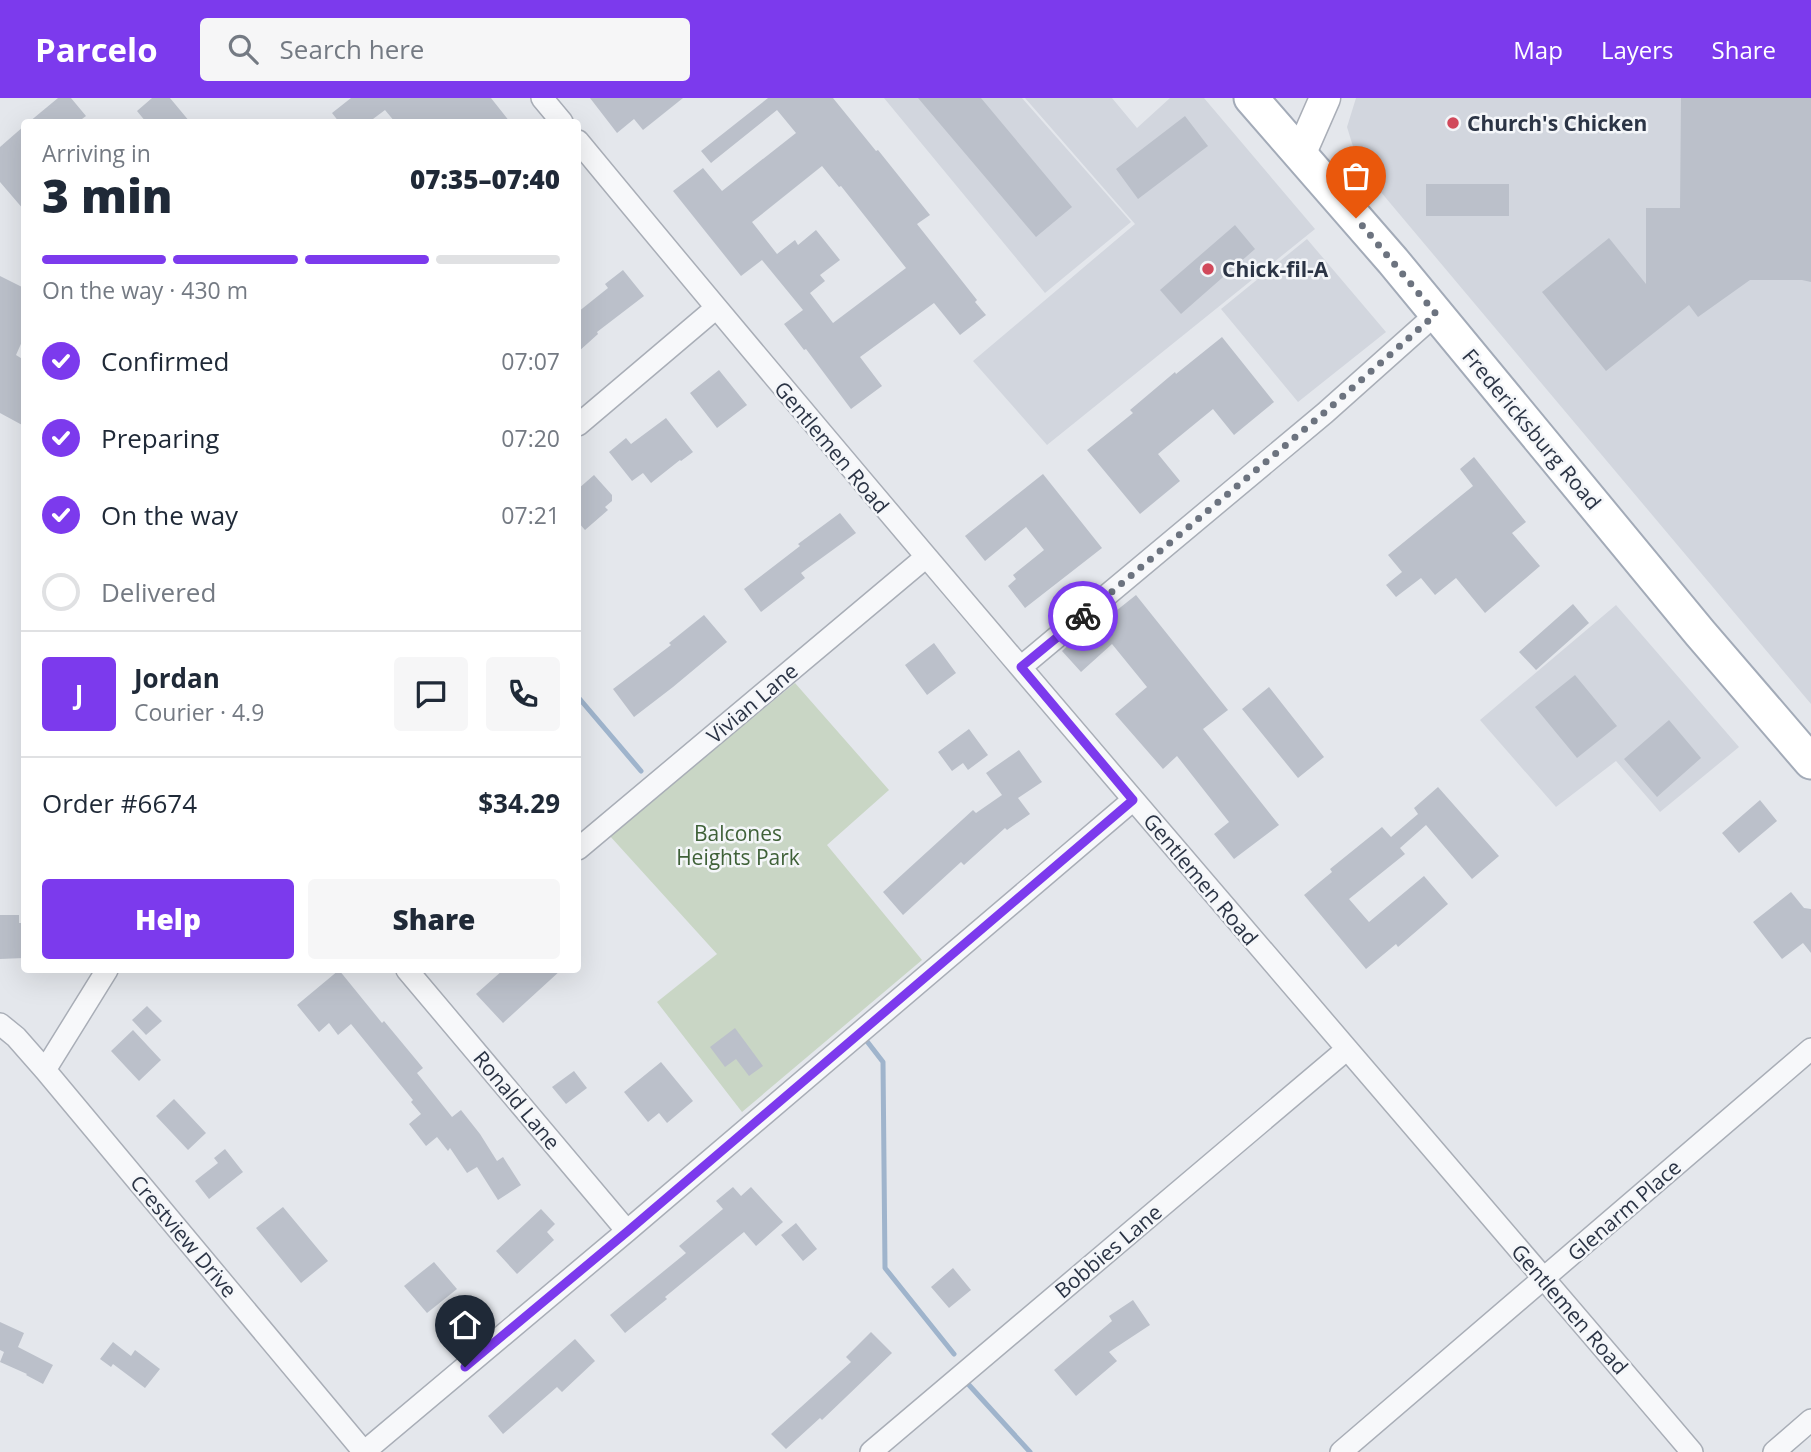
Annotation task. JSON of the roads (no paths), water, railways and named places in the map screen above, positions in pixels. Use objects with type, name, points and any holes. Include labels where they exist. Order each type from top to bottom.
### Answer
[{"type":"main road","name":"Fredericksburg Road","points":[[1251,98],[1393,261],[1700,633],[1811,762]]},
{"type":"street","points":[[542,98],[560,119]]},
{"type":"street","points":[[1300,155],[1325,98]]},
{"type":"street","name":"Gentlemen Road","points":[[581,145],[926,557],[1692,1452]]},
{"type":"street","points":[[581,422],[716,308]]},
{"type":"street","points":[[1021,667],[1325,412],[1436,314]]},
{"type":"street","name":"Vivian Lane","points":[[581,846],[926,557]]},
{"type":"street","points":[[364,1452],[628,1231],[1133,800]]},
{"type":"street","points":[[45,1070],[105,973]]},
{"type":"street","name":"Ronald Lane","points":[[419,974],[628,1231]]},
{"type":"street","name":"Crestview Drive","points":[[0,1024],[16,1037],[45,1070],[364,1452]]},
{"type":"street","name":"Bobbies Lane","points":[[871,1452],[1346,1049]]},
{"type":"street","name":"Glenarm Place","points":[[1341,1452],[1811,1049]]},
{"type":"street","points":[[1774,1452],[1811,1420]]},
{"type":"waterway","points":[[581,701],[641,771]]},
{"type":"waterway","points":[[866,1040],[883,1062],[885,1268],[954,1354]]},
{"type":"waterway","points":[[969,1385],[1030,1452]]},
{"type":"place","name":"Church's Chicken","points":[[1453,123]]},
{"type":"place","name":"Chick-fil-A","points":[[1208,269]]},
{"type":"park label","name":"Balcones Heights Park","points":[[738,845]]}]
